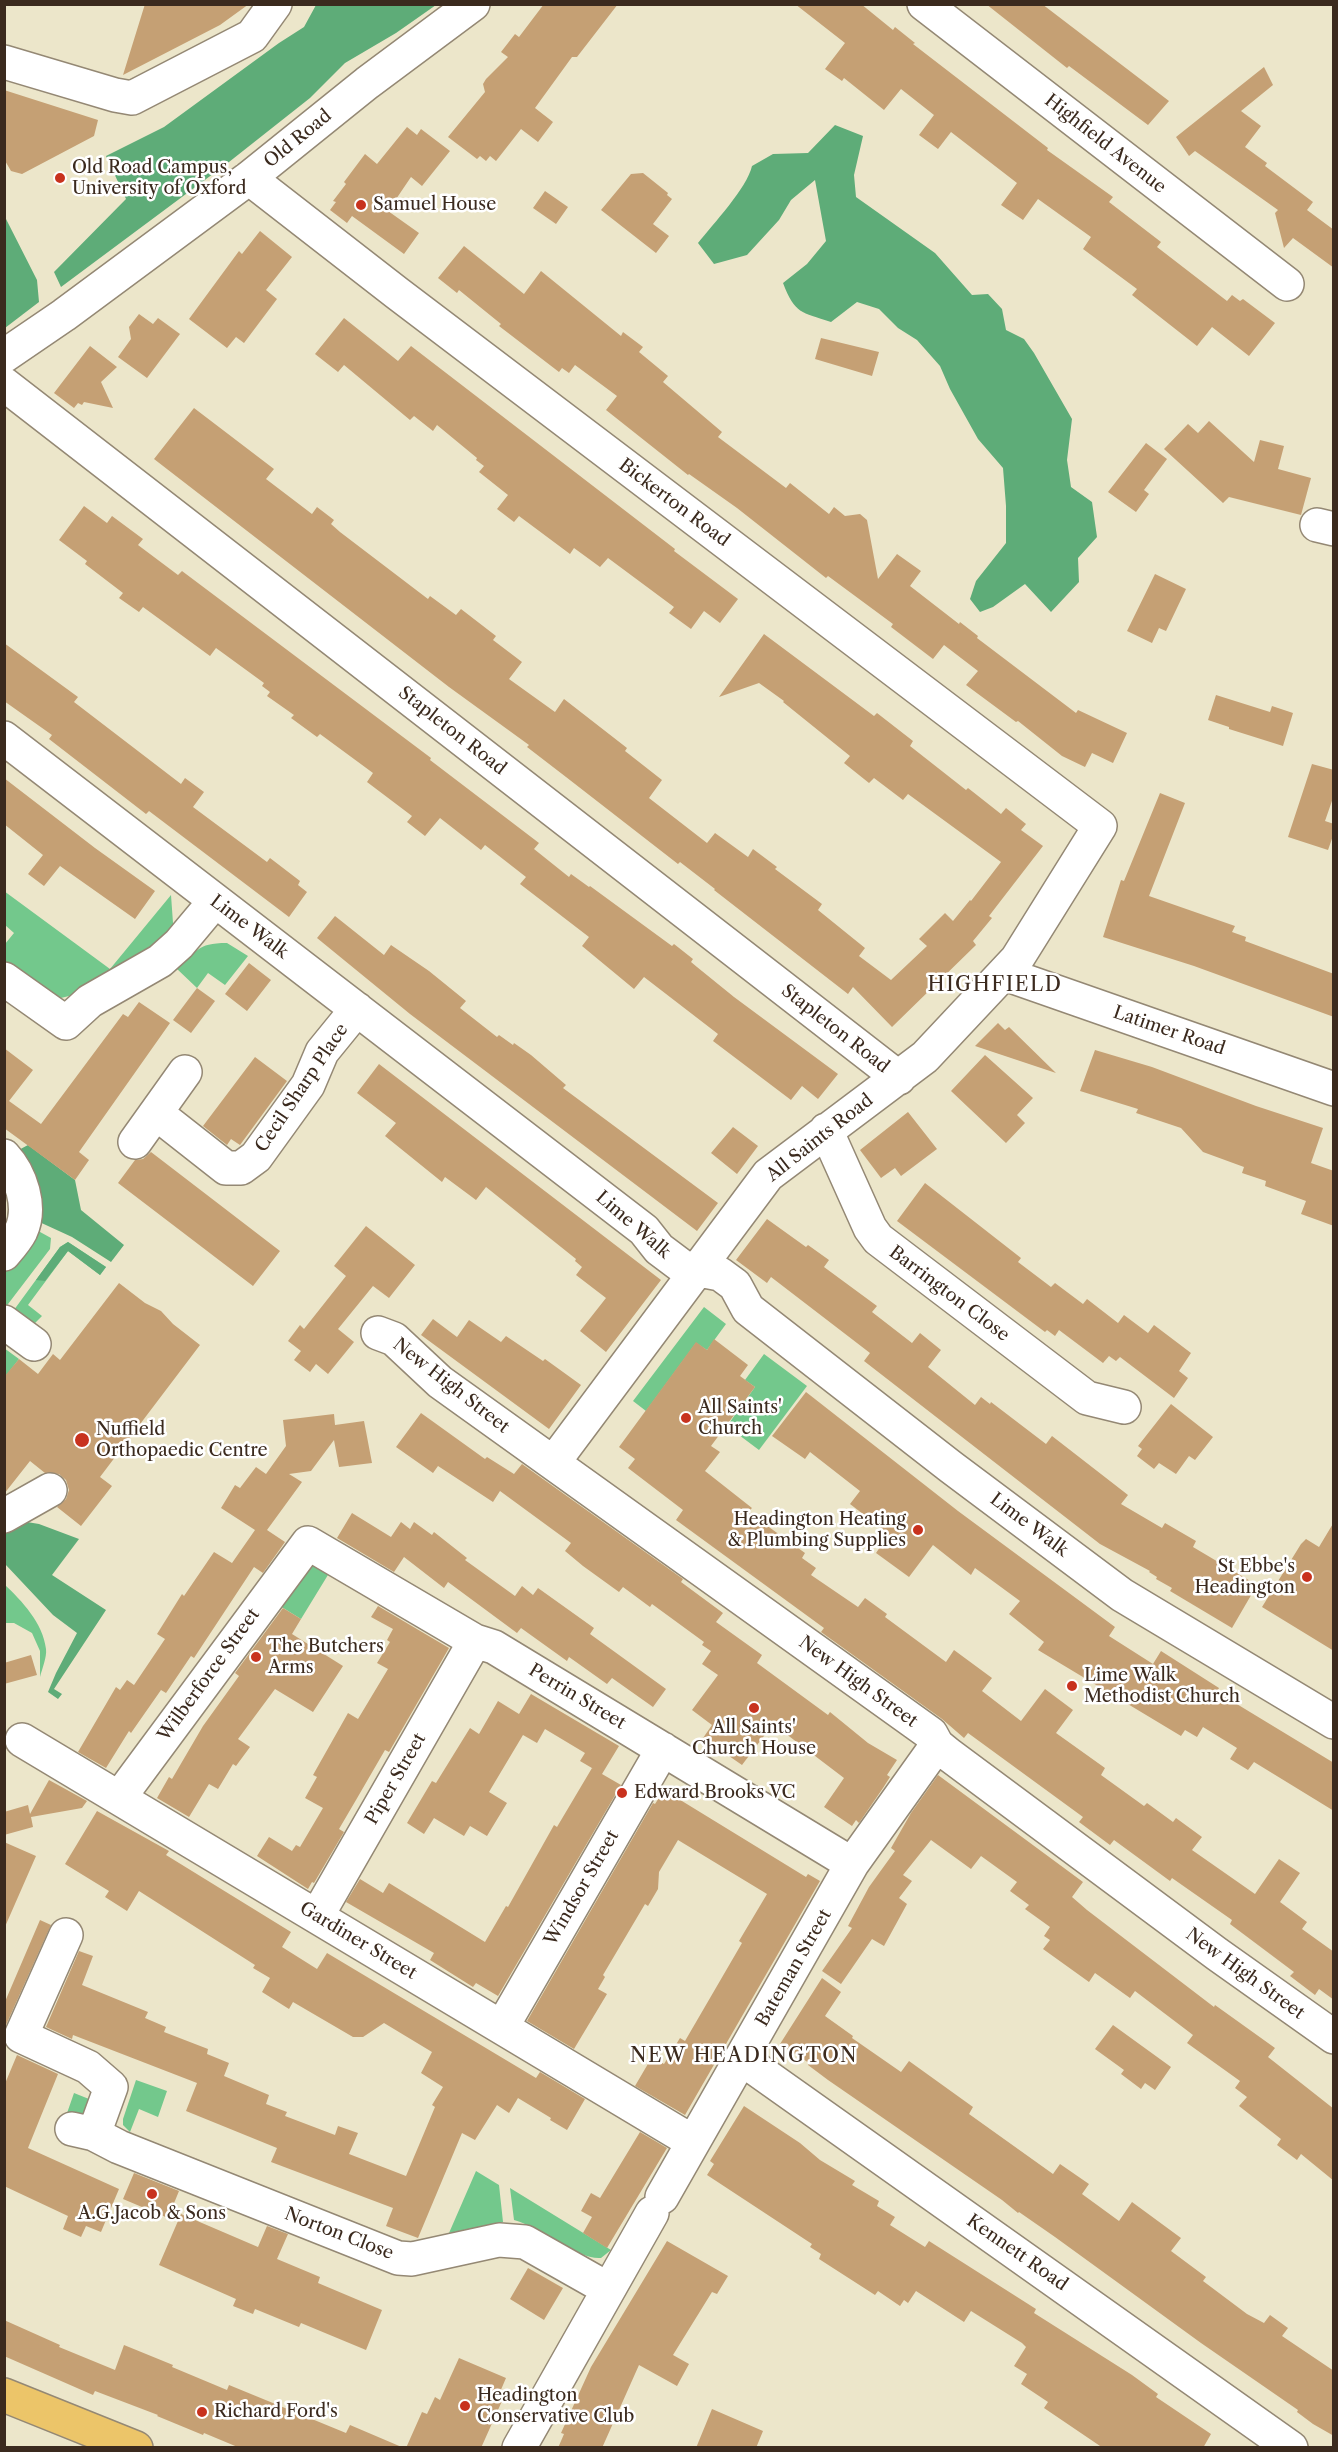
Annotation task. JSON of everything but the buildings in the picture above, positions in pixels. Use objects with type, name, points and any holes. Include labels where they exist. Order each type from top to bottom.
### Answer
[{"type":"main road","points":[[4,2395],[136,2448]]},
{"type":"street","points":[[4,62],[132,98],[252,36],[275,4]]},
{"type":"street","name":"Old Road","points":[[4,356],[64,315],[249,178],[367,83],[473,4]]},
{"type":"street","name":"Highfield Avenue","points":[[924,4],[1287,284]]},
{"type":"street","name":"Bickerton Road","points":[[249,178],[397,293],[1100,826]]},
{"type":"street","name":"Stapleton Road","points":[[4,384],[899,1078]]},
{"type":"street","name":"Lime Walk","points":[[4,738],[644,1230],[659,1249],[683,1267],[720,1274],[728,1279],[735,1285],[748,1308],[951,1467],[1122,1595],[1334,1722]]},
{"type":"street","name":"All Saints Road","points":[[553,1463],[768,1175],[925,1057],[1005,974],[1017,959],[1100,826]]},
{"type":"street","points":[[4,979],[66,1023],[90,1001],[160,962],[179,944],[215,901]]},
{"type":"street","name":"Latimer Road","points":[[1005,974],[1334,1089]]},
{"type":"street","name":"Cecil Sharp Place","points":[[156,1113],[226,1168],[241,1168],[256,1157],[276,1130],[308,1085],[322,1052],[357,1009]]},
{"type":"street","points":[[135,1142],[185,1072]]},
{"type":"street","name":"Barrington Close","points":[[826,1130],[870,1228],[878,1239],[1087,1398],[1124,1407]]},
{"type":"street","points":[[4,1156],[14,1167],[21,1183],[24,1216],[21,1229],[4,1254]]},
{"type":"street","points":[[4,1322],[34,1344]]},
{"type":"street","name":"New High Street","points":[[378,1333],[394,1339],[440,1382],[930,1734],[937,1745],[1217,1954],[1334,2037]]},
{"type":"street","points":[[4,1516],[50,1490]]},
{"type":"street","name":"Perrin Street","points":[[300,1552],[308,1543],[476,1641],[494,1647],[852,1864]]},
{"type":"street","name":"Wilberforce Street","points":[[119,1798],[300,1552]]},
{"type":"street","name":"Piper Street","points":[[317,1916],[476,1641]]},
{"type":"street","name":"Gardiner Street","points":[[22,1740],[693,2142]]},
{"type":"street","name":"Bateman Street","points":[[519,2448],[852,1864],[937,1745]]},
{"type":"street","name":"Windsor Street","points":[[502,2027],[663,1749]]},
{"type":"street","name":"Norton Close","points":[[66,1935],[21,2037],[87,2067],[111,2086],[83,2131],[398,2258],[412,2259],[499,2240],[525,2242],[608,2289]]},
{"type":"street","name":"Kennett Road","points":[[742,2059],[1291,2448]]},
{"type":"green space","points":[[316,5],[436,5],[396,33],[345,63],[310,98],[229,162],[61,287],[54,272],[126,199],[106,156],[164,127],[304,27]]},
{"type":"green space","points":[[835,125],[863,136],[854,175],[856,197],[935,253],[972,295],[988,294],[1002,309],[1006,330],[1024,339],[1034,353],[1072,419],[1067,460],[1071,487],[1092,502],[1097,537],[1078,558],[1079,582],[1051,612],[1025,584],[993,607],[980,612],[970,599],[976,581],[1006,543],[1003,468],[978,439],[940,366],[917,340],[898,328],[879,309],[857,302],[831,322],[800,310],[791,301],[783,283],[807,264],[826,241],[815,180],[791,200],[779,220],[747,255],[714,264],[698,243],[737,195],[752,166],[773,154],[808,153]]},
{"type":"green space","points":[[5,217],[37,280],[39,302],[5,328]]},
{"type":"green space","points":[[4,891],[110,969],[171,895],[174,937],[99,983],[83,991],[54,999],[5,964],[5,944],[14,933],[5,925]]},
{"type":"green space","points":[[227,943],[248,956],[225,985],[208,973],[197,988],[176,968],[203,947]]},
{"type":"green space","points":[[28,1145],[75,1180],[81,1210],[124,1245],[111,1262],[72,1237],[35,1220],[15,1152]]},
{"type":"green space","points":[[31,1227],[51,1238],[50,1249],[5,1308],[5,1272],[17,1257]]},
{"type":"green space","points":[[68,1242],[106,1267],[100,1275],[68,1251],[28,1305],[42,1316],[32,1326],[11,1314],[60,1247]]},
{"type":"green space","points":[[68,1242],[106,1267],[100,1275],[68,1251],[45,1281],[36,1280],[60,1247]]},
{"type":"green space","points":[[704,1307],[726,1324],[707,1350],[696,1343],[646,1411],[633,1401]]},
{"type":"green space","points":[[4,1348],[19,1359],[5,1377],[4,1377]]},
{"type":"green space","points":[[764,1354],[807,1386],[759,1450],[727,1426],[755,1387],[745,1380]]},
{"type":"green space","points":[[21,1521],[39,1524],[79,1539],[52,1575],[106,1610],[54,1689],[62,1694],[58,1699],[48,1692],[77,1633],[53,1615],[5,1564],[4,1532]]},
{"type":"green space","points":[[313,1559],[331,1570],[301,1619],[280,1606]]},
{"type":"green space","points":[[4,1584],[24,1605],[41,1630],[46,1652],[40,1677],[40,1651],[32,1633],[14,1623],[5,1623]]},
{"type":"green space","points":[[136,2080],[167,2091],[158,2117],[139,2109],[130,2132],[123,2125],[123,2119]]},
{"type":"green space","points":[[74,2093],[99,2103],[86,2115],[66,2116]]},
{"type":"green space","points":[[476,2171],[499,2185],[503,2222],[449,2233]]},
{"type":"green space","points":[[510,2188],[611,2250],[601,2258],[581,2254],[514,2220]]},
{"type":"place","name":"Old Road Campus, University of Oxford","points":[[60,178]]},
{"type":"place","name":"Samuel House","points":[[361,205]]},
{"type":"place","name":"All Saints' Church","points":[[686,1418]]},
{"type":"place","name":"Nuffield Orthopaedic Centre","points":[[82,1440]]},
{"type":"place","name":"Headington Heating & Plumbing Supplies","points":[[918,1530]]},
{"type":"place","name":"St Ebbe's Headington","points":[[1307,1577]]},
{"type":"place","name":"The Butchers Arms","points":[[256,1657]]},
{"type":"place","name":"Lime Walk Methodist Church","points":[[1072,1686]]},
{"type":"place","name":"All Saints' Church House","points":[[754,1708]]},
{"type":"place","name":"Edward Brooks VC","points":[[622,1793]]},
{"type":"place","name":"A.G.Jacob & Sons","points":[[152,2194]]},
{"type":"place","name":"Headington Conservative Club","points":[[465,2406]]},
{"type":"place","name":"Richard Ford's","points":[[202,2412]]},
{"type":"district","name":"HIGHFIELD","points":[[995,985]]},
{"type":"district","name":"NEW HEADINGTON","points":[[744,2056]]}]
